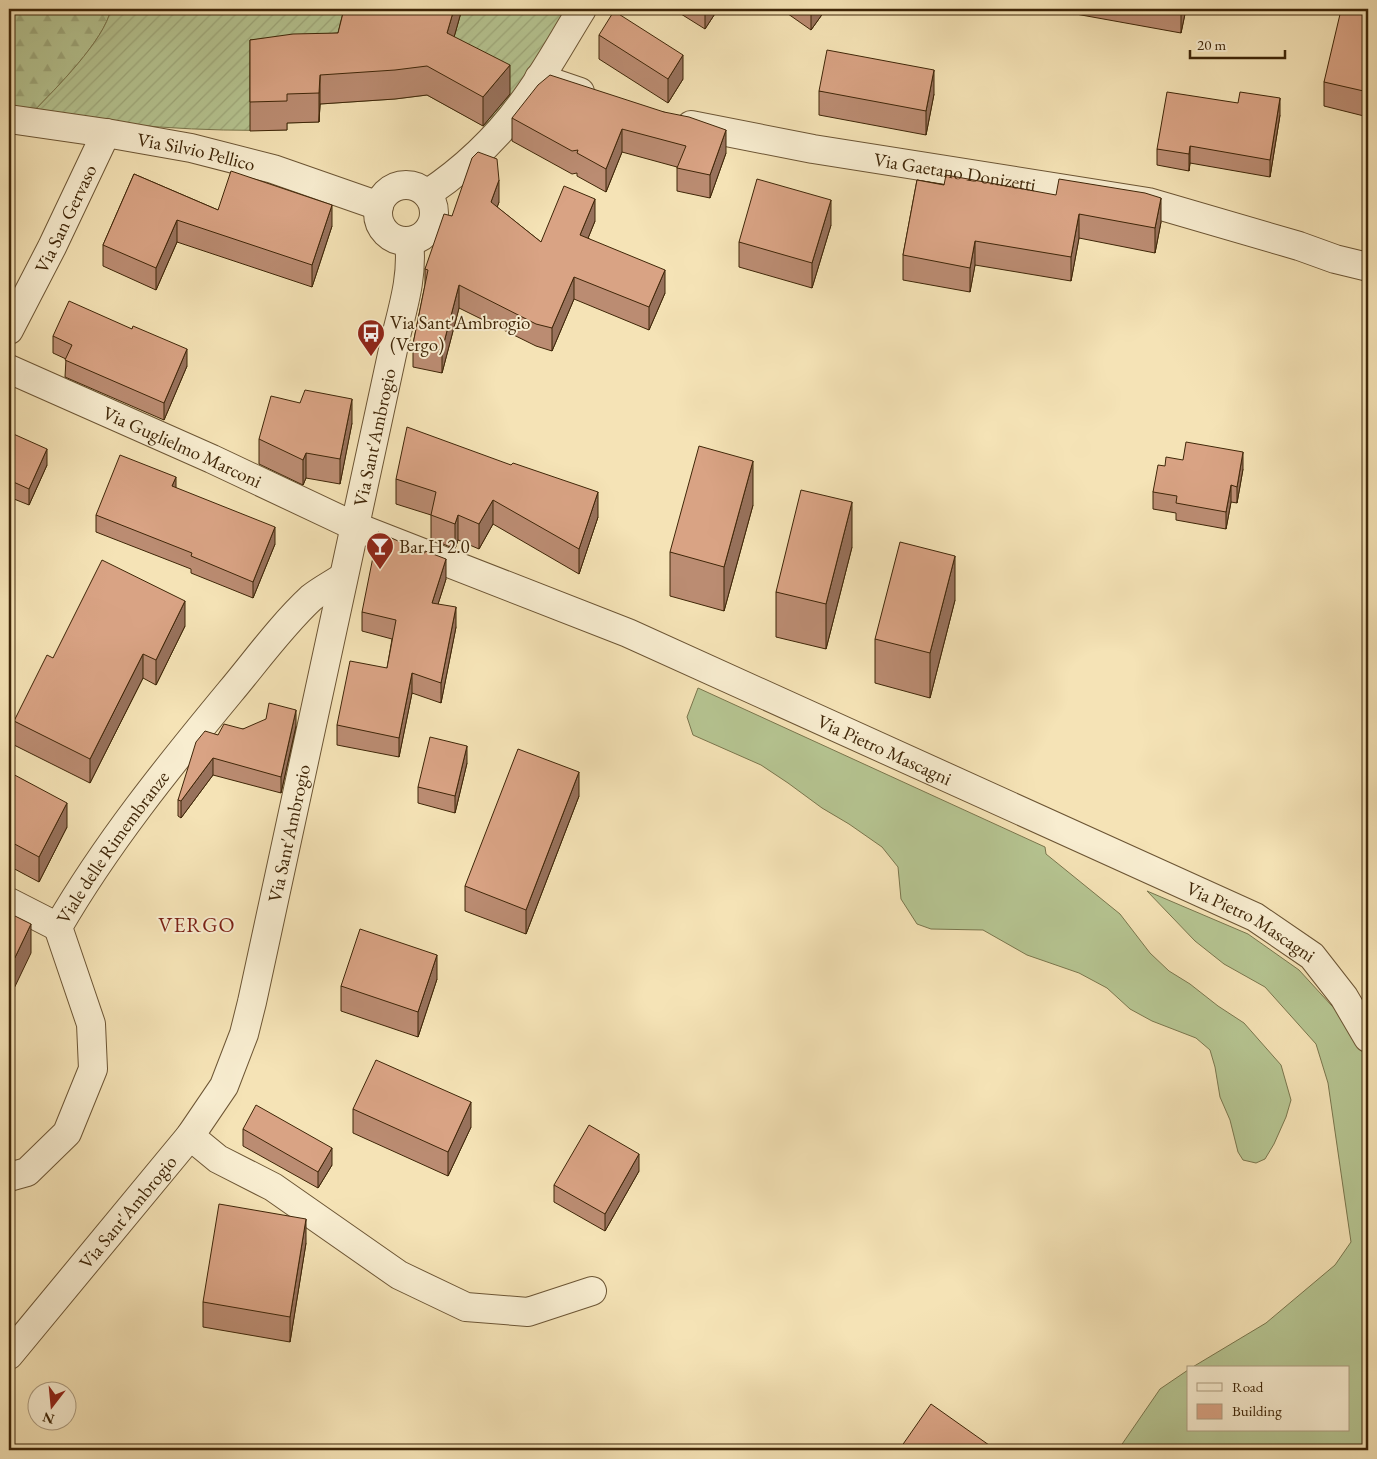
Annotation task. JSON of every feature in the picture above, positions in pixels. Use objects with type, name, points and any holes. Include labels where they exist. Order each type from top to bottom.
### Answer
[{"type":"street","points":[[427,194],[461,169],[491,140],[522,104],[582,9]]},
{"type":"street","points":[[539,78],[604,99]]},
{"type":"street","name":"Via Silvio Pellico","points":[[9,120],[106,133],[191,148],[273,169],[379,206]]},
{"type":"street","name":"Via Gaetano Donizetti","points":[[669,120],[813,149],[1148,202],[1299,246],[1335,259],[1368,267]]},
{"type":"street","name":"Via San Gervaso","points":[[9,330],[52,247],[106,133]]},
{"type":"street","points":[[401,185],[411,185],[420,188],[427,194],[432,201],[434,219],[431,227],[425,234],[409,241],[400,240],[384,230],[380,222],[379,206],[385,194],[392,188],[401,185]]},
{"type":"street","name":"Via Sant'Ambrogio","points":[[9,1355],[190,1136],[224,1086],[244,1034],[268,931],[354,526],[407,293],[411,259],[409,241]]},
{"type":"street","name":"Via Guglielmo Marconi","points":[[9,369],[212,458],[354,526]]},
{"type":"street","name":"Via Pietro Mascagni","points":[[354,526],[628,633],[1255,917],[1312,956],[1344,997],[1368,1038]]},
{"type":"street","name":"Viale delle Rimembranze","points":[[9,1177],[28,1172],[67,1133],[93,1069],[91,1024],[58,927],[75,897],[114,841],[185,746],[290,619],[313,596],[343,577]]},
{"type":"street","points":[[9,902],[58,927]]},
{"type":"street","points":[[190,1136],[218,1159],[273,1187],[399,1275],[466,1307],[528,1312],[592,1291]]},
{"type":"green space","points":[[9,9],[111,9],[107,22],[78,64],[33,112],[9,108]]},
{"type":"green space","points":[[111,9],[577,9],[489,129],[427,95],[320,104],[319,122],[287,123],[287,130],[223,130],[160,127],[96,121],[33,112],[78,64],[107,22]]},
{"type":"green space","points":[[698,688],[1045,847],[1046,854],[1120,914],[1150,953],[1169,971],[1244,1023],[1281,1065],[1291,1100],[1286,1117],[1265,1159],[1256,1163],[1243,1160],[1238,1152],[1230,1120],[1220,1097],[1210,1050],[1196,1038],[1152,1021],[1130,1009],[1107,988],[1079,973],[1027,955],[983,930],[931,929],[917,924],[901,899],[898,867],[882,847],[761,765],[693,735],[687,717]]},
{"type":"green space","points":[[1147,891],[1248,934],[1299,970],[1343,1018],[1368,1061],[1368,1450],[1118,1450],[1160,1389],[1187,1371],[1187,1432],[1350,1432],[1350,1366],[1194,1366],[1266,1323],[1335,1265],[1351,1242],[1328,1083],[1316,1044],[1265,987],[1224,964],[1195,941]]},
{"type":"building","points":[[344,9],[454,9],[447,33],[510,65],[483,97],[427,66],[320,75],[319,93],[287,94],[287,101],[250,102],[250,40],[293,34],[338,33]]},
{"type":"building","points":[[1341,10],[1368,16],[1368,92],[1324,82]]},
{"type":"building","points":[[614,11],[683,55],[668,79],[599,35]]},
{"type":"building","points":[[827,50],[934,70],[926,111],[819,91]]},
{"type":"building","points":[[550,75],[726,130],[710,175],[677,168],[686,146],[622,129],[606,169],[577,153],[578,150],[572,151],[512,118],[538,85]]},
{"type":"building","points":[[1167,92],[1238,103],[1240,92],[1280,98],[1270,160],[1190,146],[1189,154],[1157,149]]},
{"type":"building","points":[[478,152],[497,159],[499,180],[491,202],[541,242],[564,186],[595,199],[580,235],[665,270],[649,307],[574,277],[552,328],[536,324],[459,285],[442,350],[413,344],[428,270],[425,269],[444,214],[452,216],[472,158]]},
{"type":"building","points":[[231,171],[332,205],[312,265],[177,220],[156,268],[103,245],[134,174],[218,210]]},
{"type":"building","points":[[946,175],[1056,195],[1059,179],[1145,193],[1161,198],[1155,228],[1079,214],[1071,257],[975,241],[970,268],[903,255],[917,180],[944,185]]},
{"type":"building","points":[[757,179],[831,200],[812,263],[739,242]]},
{"type":"building","points":[[69,301],[132,329],[133,326],[187,349],[164,403],[65,360],[72,345],[53,336]]},
{"type":"building","points":[[305,390],[352,399],[340,459],[306,453],[303,460],[259,439],[271,396],[300,403]]},
{"type":"building","points":[[407,427],[511,465],[513,463],[598,492],[579,549],[493,500],[479,524],[458,515],[455,524],[431,515],[436,492],[396,479]]},
{"type":"building","points":[[9,432],[47,449],[29,489],[9,480]]},
{"type":"building","points":[[1186,442],[1243,452],[1237,487],[1231,485],[1226,512],[1176,503],[1177,496],[1153,492],[1158,465],[1165,466],[1166,457],[1183,460]]},
{"type":"building","points":[[699,446],[753,461],[724,567],[670,552]]},
{"type":"building","points":[[120,455],[176,477],[172,486],[275,527],[253,582],[191,556],[192,553],[96,515]]},
{"type":"building","points":[[801,490],[852,502],[826,604],[776,592]]},
{"type":"building","points":[[378,532],[425,553],[425,551],[446,559],[432,603],[456,607],[441,683],[412,673],[399,738],[337,725],[350,661],[387,668],[396,620],[362,612]]},
{"type":"building","points":[[900,542],[955,556],[930,653],[875,639]]},
{"type":"building","points":[[102,560],[185,601],[156,660],[143,654],[90,759],[14,721],[47,655],[53,658]]},
{"type":"building","points":[[269,703],[296,710],[281,777],[213,758],[181,801],[178,800],[196,742],[205,731],[218,735],[224,724],[243,729],[266,719]]},
{"type":"building","points":[[430,737],[467,746],[455,796],[418,787]]},
{"type":"building","points":[[518,749],[579,772],[526,910],[465,886]]},
{"type":"building","points":[[9,772],[67,803],[39,857],[9,841]]},
{"type":"building","points":[[9,913],[31,924],[9,970]]},
{"type":"building","points":[[360,929],[437,955],[418,1012],[341,986]]},
{"type":"building","points":[[376,1060],[471,1102],[448,1152],[353,1109]]},
{"type":"building","points":[[256,1105],[332,1148],[318,1172],[243,1129]]},
{"type":"building","points":[[589,1125],[639,1154],[605,1214],[554,1185]]},
{"type":"building","points":[[219,1204],[306,1219],[290,1317],[203,1302]]},
{"type":"building","points":[[931,1404],[996,1450],[899,1450]]},
{"type":"building","points":[[147,1446],[151,1450],[143,1450]]},
{"type":"place","name":"Via Sant'Ambrogio (Vergo)","points":[[371,357]]},
{"type":"place","name":"Bar H 2.0","points":[[380,570]]},
{"type":"district","name":"VERGO","points":[[197,925]]}]
